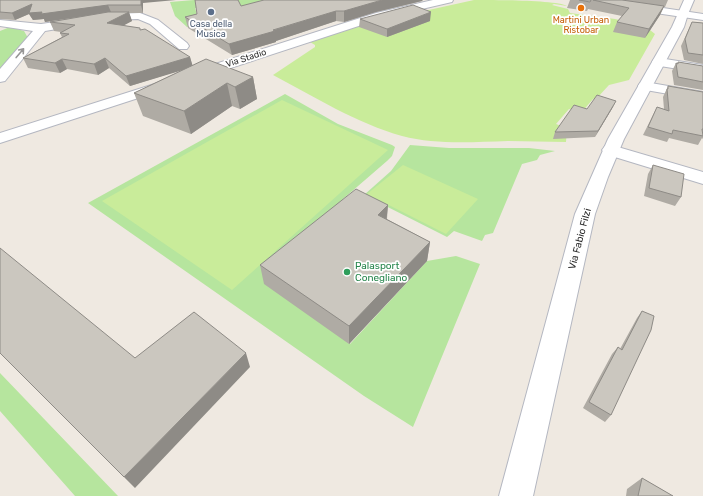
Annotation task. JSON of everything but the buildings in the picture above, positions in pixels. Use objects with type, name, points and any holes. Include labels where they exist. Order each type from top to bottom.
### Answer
[{"type":"street","name":"Via Stadio","points":[[0,138],[380,15],[448,0]]},
{"type":"street","points":[[588,0],[686,7],[703,18]]},
{"type":"street","name":"Via Fabio Filzi","points":[[516,496],[585,214],[611,150],[678,27],[686,7]]},
{"type":"street","points":[[0,23],[41,28],[111,17],[140,16],[154,22],[183,46]]},
{"type":"street","points":[[0,78],[41,28]]},
{"type":"street","points":[[659,62],[703,69]]},
{"type":"street","points":[[645,86],[703,96]]},
{"type":"street","points":[[611,150],[703,178]]},
{"type":"green space","points":[[194,0],[296,0],[255,11],[227,5],[195,8],[200,24],[187,27],[175,16],[170,2]]},
{"type":"green space","points":[[474,0],[523,1],[561,4],[567,6],[552,5],[568,9],[570,13],[615,19],[645,26],[655,34],[629,80],[609,85],[597,98],[593,99],[581,113],[569,109],[556,124],[567,128],[566,142],[441,142],[415,139],[385,131],[352,117],[273,75],[315,47],[315,45],[310,42],[347,28]]},
{"type":"green space","points":[[10,27],[24,31],[28,38],[0,69],[0,31]]},
{"type":"green space","points":[[285,94],[338,124],[395,147],[392,156],[387,161],[343,199],[346,216],[350,344],[427,261],[456,256],[480,264],[413,427],[364,396],[88,203]]},
{"type":"green space","points":[[282,100],[388,150],[232,290],[102,201]]},
{"type":"green space","points":[[410,145],[449,148],[529,148],[555,151],[540,155],[537,160],[522,164],[493,233],[485,235],[482,241],[454,231],[447,237],[364,195],[391,171]]},
{"type":"green space","points":[[403,165],[478,199],[446,234],[367,194]]},
{"type":"green space","points":[[0,373],[118,496],[75,496],[0,411]]},
{"type":"place","name":"Martini Urban Ristobar","points":[[581,8]]},
{"type":"place","name":"Casa della Musica","points":[[211,12]]},
{"type":"place","name":"Palasport Conegliano","points":[[347,272]]}]
